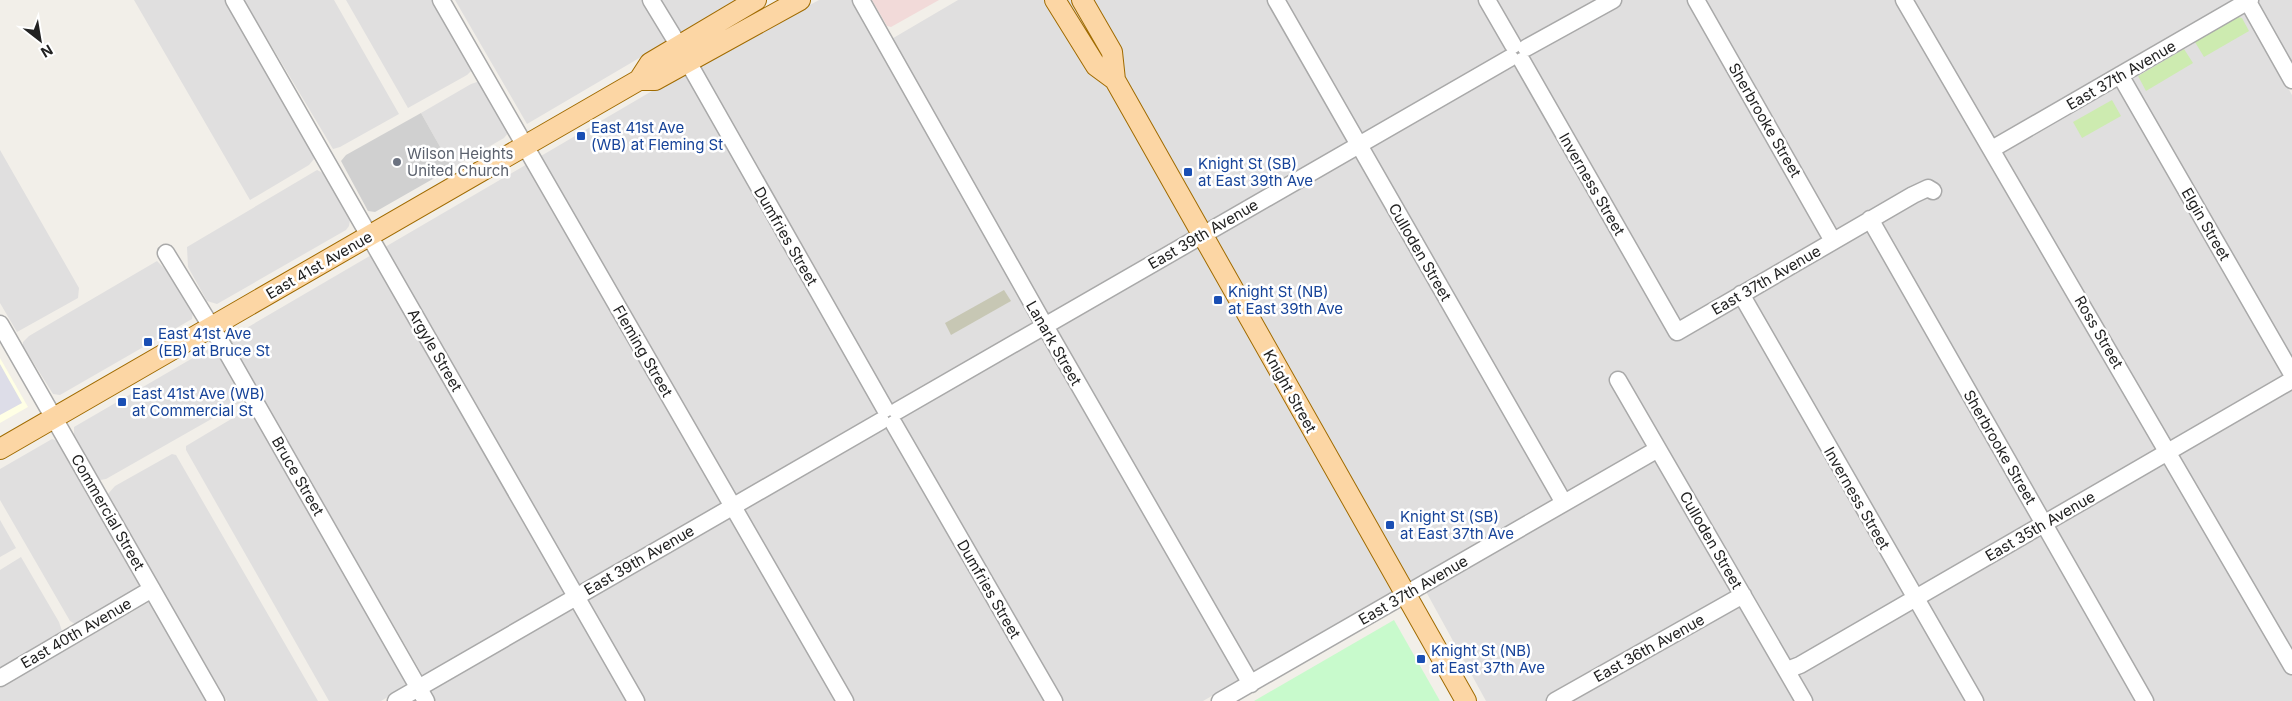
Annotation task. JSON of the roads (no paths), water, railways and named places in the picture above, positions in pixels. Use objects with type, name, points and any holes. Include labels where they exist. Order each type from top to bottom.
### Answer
[{"type":"main road","name":"East 41st Avenue","points":[[683,54],[756,0]]},
{"type":"main road","name":"East 41st Avenue","points":[[0,449],[639,80],[650,63],[683,54],[800,0]]},
{"type":"main road","name":"Knight Street","points":[[1056,0],[1096,66],[1115,80]]},
{"type":"main road","name":"Knight Street","points":[[1082,0],[1112,52],[1115,80],[1466,701]]},
{"type":"street","name":"Argyle Street","points":[[234,0],[636,701]]},
{"type":"street","name":"Fleming Street","points":[[441,0],[844,701]]},
{"type":"street","name":"Dumfries Street","points":[[652,0],[1054,701]]},
{"type":"street","name":"Lanark Street","points":[[861,0],[1044,326],[1250,684]]},
{"type":"street","name":"Culloden Street","points":[[1276,0],[1564,503]]},
{"type":"street","name":"Inverness Street","points":[[1487,0],[1677,332]]},
{"type":"street","name":"East 39th Avenue","points":[[396,701],[423,695],[576,597],[1359,144],[1613,0]]},
{"type":"street","name":"Sherbrooke Street","points":[[1696,0],[1833,241]]},
{"type":"street","name":"Ross Street","points":[[1904,0],[2292,666]]},
{"type":"street","name":"East 37th Avenue","points":[[1992,149],[2248,0]]},
{"type":"street","points":[[2248,0],[2292,80]]},
{"type":"street","name":"Elgin Street","points":[[2120,75],[2292,374]]},
{"type":"street","name":"East 37th Avenue","points":[[1677,332],[1928,188],[1933,192]]},
{"type":"street","name":"Sherbrooke Street","points":[[1870,220],[2145,701]]},
{"type":"street","name":"Bruce Street","points":[[166,253],[212,327],[423,695]]},
{"type":"street","name":"Inverness Street","points":[[1741,294],[1975,701]]},
{"type":"street","name":"Commercial Street","points":[[0,324],[216,701]]},
{"type":"street","name":"Culloden Street","points":[[1618,380],[1804,701]]},
{"type":"street","name":"East 35th Avenue","points":[[1787,670],[1800,665],[2292,380]]},
{"type":"street","name":"East 37th Avenue","points":[[1220,701],[1658,450]]},
{"type":"street","name":"East 40th Avenue","points":[[0,678],[152,589]]},
{"type":"street","name":"East 36th Avenue","points":[[1555,701],[1743,595]]},
{"type":"place","name":"East 41st Ave (WB) at Fleming St","points":[[581,136]]},
{"type":"place","name":"Wilson Heights United Church","points":[[397,162]]},
{"type":"place","name":"Knight St (SB) at East 39th Ave","points":[[1188,172]]},
{"type":"place","name":"Knight St (NB) at East 39th Ave","points":[[1218,300]]},
{"type":"place","name":"East 41st Ave (EB) at Bruce St","points":[[148,342]]},
{"type":"place","name":"East 41st Ave (WB) at Commercial St","points":[[122,402]]},
{"type":"place","name":"Knight St (SB) at East 37th Ave","points":[[1390,525]]},
{"type":"place","name":"Knight St (NB) at East 37th Ave","points":[[1421,659]]}]
